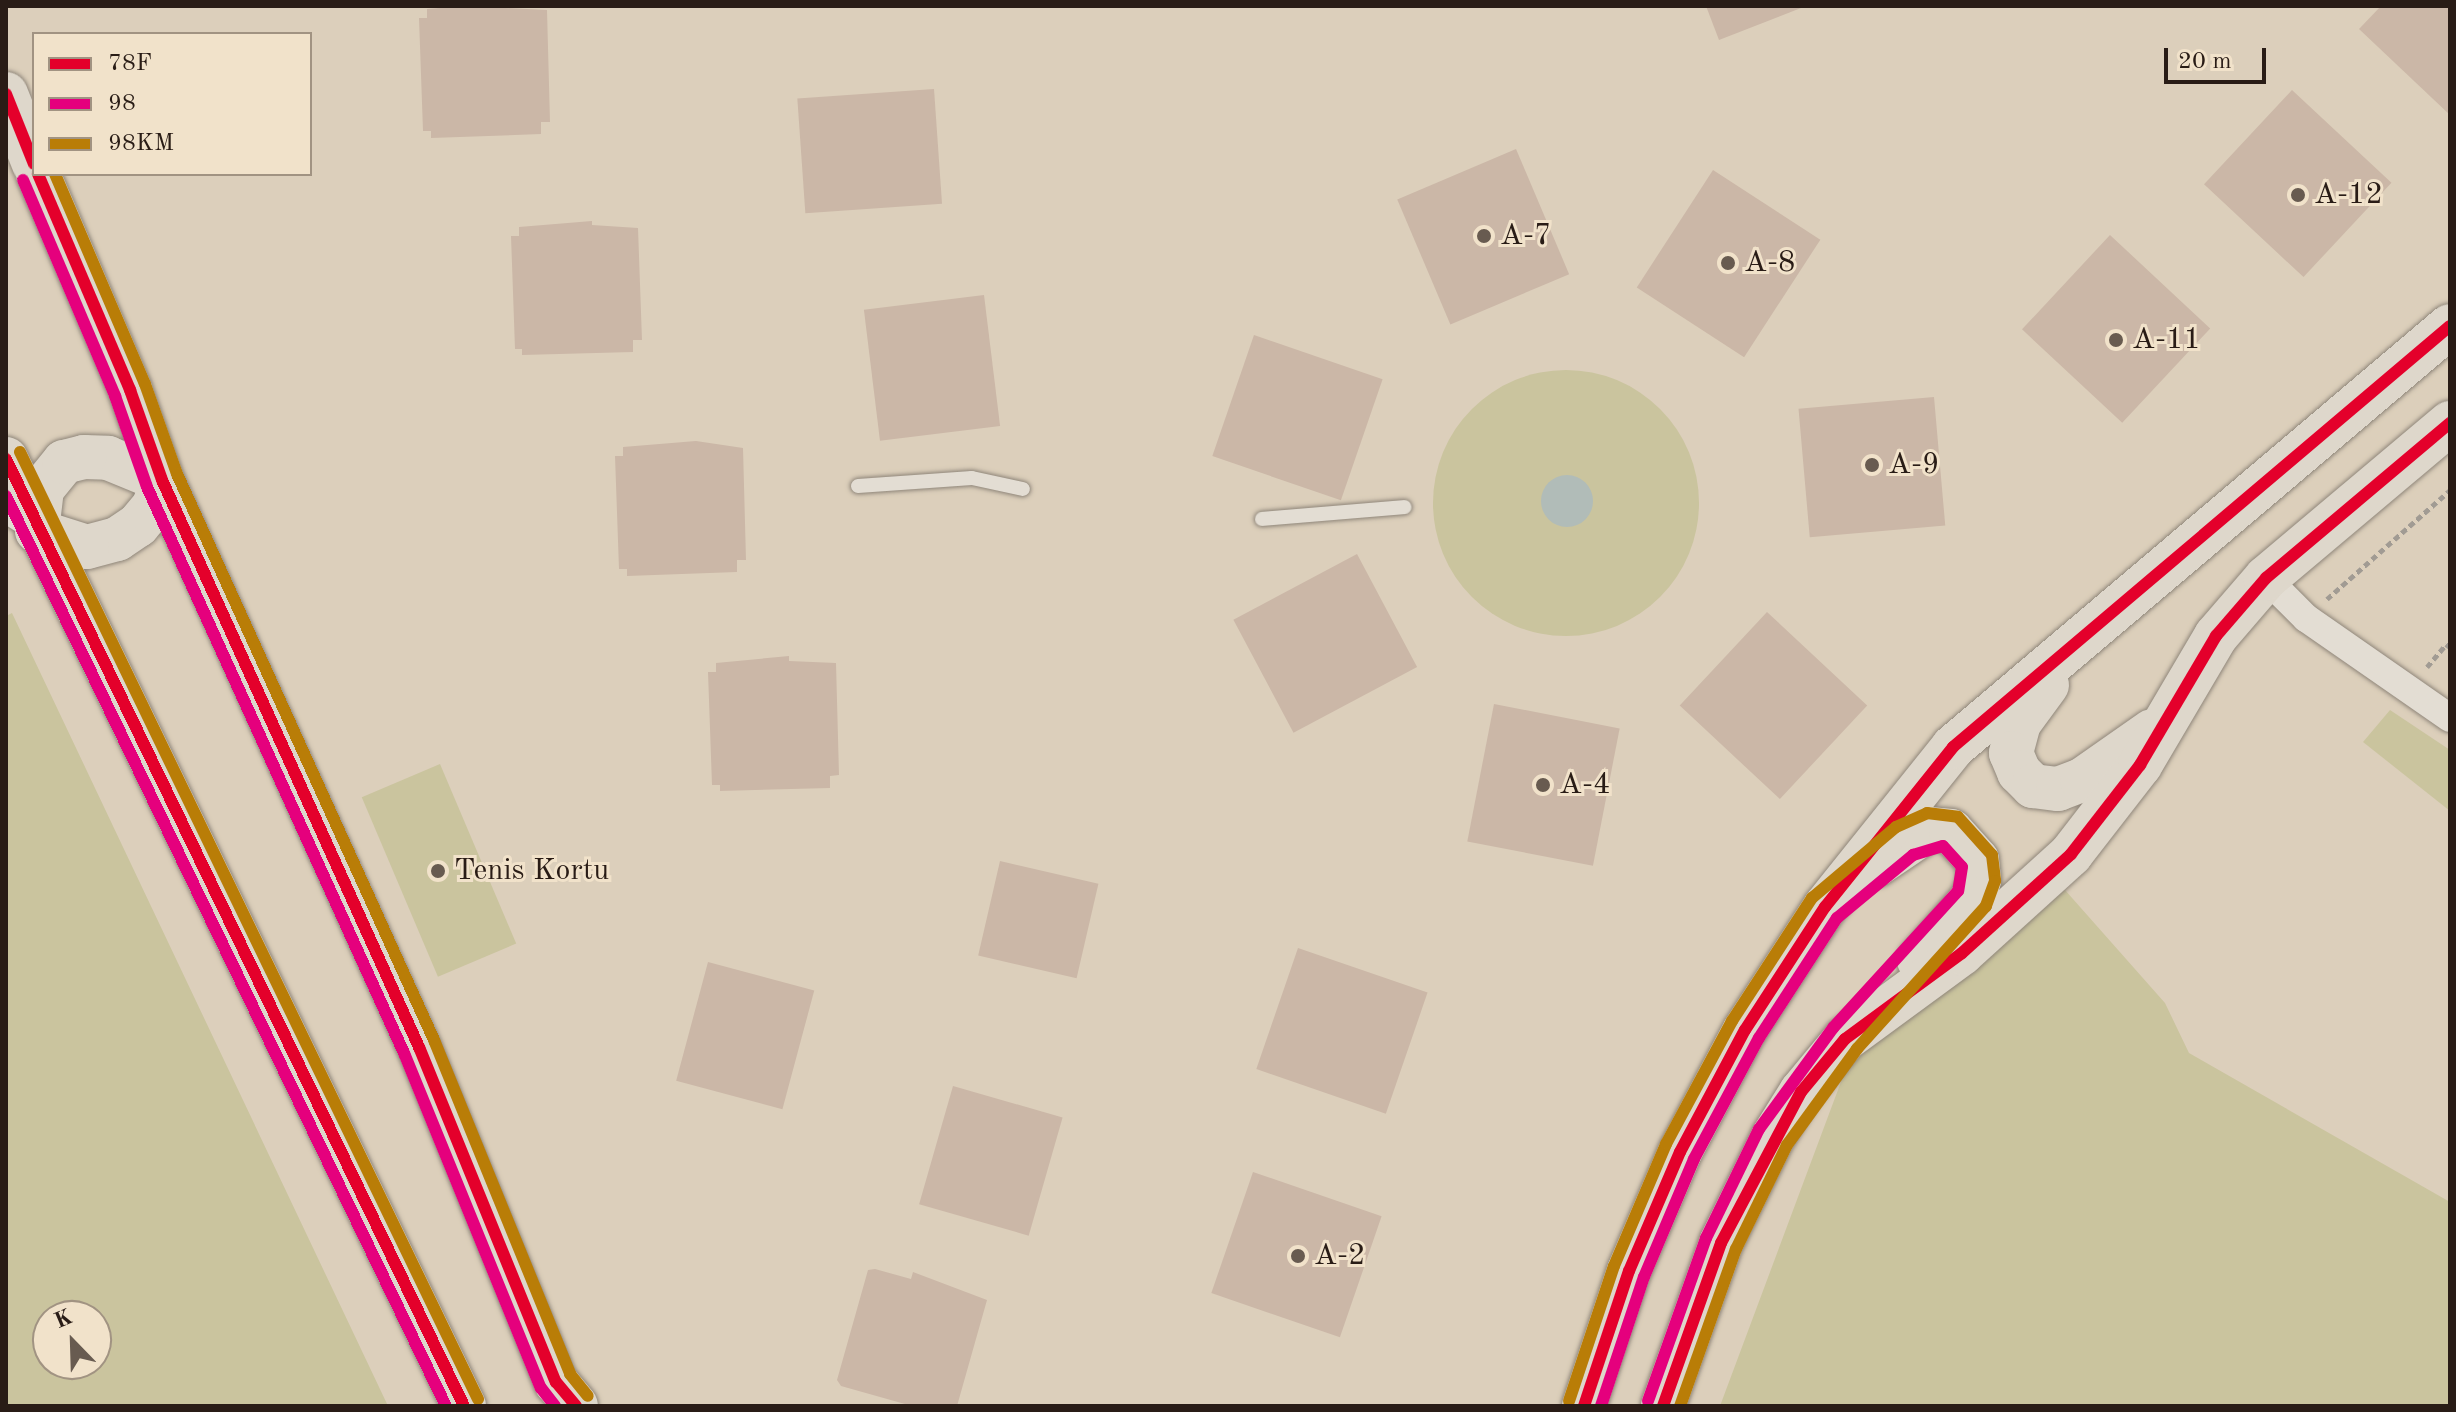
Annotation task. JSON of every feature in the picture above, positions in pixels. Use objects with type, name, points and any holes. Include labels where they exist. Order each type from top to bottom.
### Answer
[{"type":"main road","points":[[6,94],[32,159]]},
{"type":"main road","points":[[39,176],[130,390],[162,480],[419,1047],[556,1382],[576,1406]]},
{"type":"main road","points":[[1584,1406],[1629,1271],[1680,1152],[1745,1030],[1825,907],[1953,747],[2450,326]]},
{"type":"main road","points":[[1845,1039],[1962,953],[2071,854],[2115,802],[2216,636],[2266,578],[2450,423]]},
{"type":"main road","points":[[22,524],[42,489],[64,462],[108,458],[162,480]]},
{"type":"main road","points":[[6,459],[22,524],[464,1406]]},
{"type":"main road","points":[[22,524],[87,547],[117,539],[154,506],[162,480]]},
{"type":"main road","points":[[2114,608],[2019,723],[2011,753],[2019,772],[2033,786],[2058,789],[2082,780],[2159,726]]},
{"type":"main road","points":[[1663,1406],[1721,1243],[1773,1137],[1845,1039],[1972,899],[1979,880],[1977,860],[1951,831],[1929,829],[1904,841],[1825,907]]},
{"type":"street","points":[[2266,578],[2306,618],[2450,718]]},
{"type":"lane","points":[[858,486],[972,478],[1023,489]]},
{"type":"lane","points":[[1262,519],[1404,507]]},
{"type":"path","points":[[2306,618],[2450,490]]},
{"type":"shaded area","points":[[1566,370],[1592,372],[1617,380],[1640,392],[1660,409],[1677,429],[1689,452],[1697,477],[1697,529],[1689,554],[1677,577],[1660,597],[1640,614],[1617,626],[1592,634],[1566,636],[1540,634],[1515,626],[1492,614],[1472,597],[1455,577],[1443,554],[1435,529],[1433,503],[1435,477],[1443,452],[1455,429],[1472,409],[1492,392],[1515,380],[1540,372]]},
{"type":"shaded area","points":[[1567,475],[1585,483],[1593,501],[1585,519],[1567,527],[1549,519],[1541,501],[1549,483]]},
{"type":"shaded area","points":[[12,613],[388,1406],[6,1406],[6,616]]},
{"type":"shaded area","points":[[2390,710],[2450,750],[2450,811],[2363,742]]},
{"type":"shaded area","name":"Tenis Kortu","points":[[440,764],[516,943],[438,977],[362,797]]},
{"type":"shaded area","points":[[2065,890],[2165,1003],[2189,1053],[2450,1202],[2450,1406],[1720,1406],[1851,1055]]},
{"type":"building","points":[[465,6],[547,10],[550,122],[541,122],[541,134],[431,138],[431,131],[423,131],[419,18],[427,18],[427,9]]},
{"type":"building","points":[[1706,6],[1801,6],[1801,8],[1719,40]]},
{"type":"building","points":[[2381,6],[2450,6],[2450,115],[2359,29]]},
{"type":"building","points":[[934,89],[942,204],[805,213],[797,99]]},
{"type":"building","name":"A-12","points":[[2292,90],[2391,183],[2303,277],[2204,184]]},
{"type":"building","name":"A-7","points":[[1516,149],[1569,274],[1450,325],[1397,199]]},
{"type":"building","name":"A-8","points":[[1713,170],[1820,240],[1744,357],[1637,287]]},
{"type":"building","points":[[592,221],[592,225],[638,228],[642,340],[633,340],[633,352],[522,355],[522,349],[515,349],[511,236],[519,236],[519,227]]},
{"type":"building","name":"A-11","points":[[2110,235],[2210,328],[2122,423],[2022,329]]},
{"type":"building","points":[[984,295],[1000,426],[880,441],[864,310]]},
{"type":"building","points":[[1254,335],[1383,379],[1341,500],[1212,456]]},
{"type":"building","name":"A-9","points":[[1934,397],[1945,526],[1810,537],[1799,409]]},
{"type":"building","points":[[696,441],[743,448],[746,560],[737,560],[737,572],[627,576],[627,569],[619,569],[615,456],[623,456],[623,447]]},
{"type":"building","points":[[1357,554],[1417,667],[1293,733],[1233,620]]},
{"type":"building","points":[[1767,612],[1867,705],[1780,799],[1680,706]]},
{"type":"building","points":[[789,656],[789,661],[836,663],[839,775],[830,776],[830,788],[720,791],[720,785],[712,785],[708,672],[716,672],[716,663]]},
{"type":"building","name":"A-4","points":[[1494,704],[1620,728],[1593,866],[1467,841]]},
{"type":"building","points":[[1000,861],[1098,884],[1077,978],[978,956]]},
{"type":"building","points":[[1298,948],[1428,993],[1386,1114],[1256,1069]]},
{"type":"building","points":[[708,962],[814,990],[782,1109],[676,1081]]},
{"type":"building","points":[[953,1086],[1063,1117],[1029,1236],[919,1204]]},
{"type":"building","name":"A-2","points":[[1253,1172],[1382,1216],[1340,1337],[1211,1293]]},
{"type":"building","points":[[875,1269],[911,1279],[913,1272],[987,1300],[957,1406],[912,1406],[841,1386],[837,1380],[868,1270]]},
{"type":"transit line","name":"78F","points":[[6,94],[32,159]]},
{"type":"transit line","name":"78F","points":[[39,176],[130,390],[162,480],[419,1047],[556,1382],[576,1406]]},
{"type":"transit line","name":"98KM","points":[[56,176],[145,384],[177,474],[434,1040],[570,1374],[588,1396]]},
{"type":"transit line","name":"98","points":[[23,180],[115,396],[147,487],[404,1053],[541,1388],[555,1406]]},
{"type":"transit line","name":"78F","points":[[1584,1406],[1629,1271],[1680,1152],[1745,1030],[1825,907],[1953,747],[2450,326]]},
{"type":"transit line","name":"78F","points":[[1663,1406],[1721,1243],[1801,1092],[1845,1039],[1962,953],[2071,854],[2140,765],[2216,636],[2266,578],[2450,423]]},
{"type":"transit line","name":"98KM","points":[[20,452],[478,1399]]},
{"type":"transit line","name":"78F","points":[[6,459],[464,1406]]},
{"type":"transit line","name":"98","points":[[6,496],[446,1406]]},
{"type":"transit line","name":"98KM","points":[[1569,1401],[1614,1266],[1666,1144],[1732,1021],[1812,898],[1896,827],[1927,813],[1958,817],[1992,855],[1995,881],[1986,906],[1857,1049],[1787,1145],[1736,1249],[1680,1406]]},
{"type":"transit line","name":"98","points":[[1601,1406],[1644,1277],[1694,1159],[1759,1038],[1837,918],[1913,855],[1943,846],[1962,867],[1958,891],[1833,1028],[1759,1129],[1706,1238],[1648,1401]]},
{"type":"place","name":"A-12","points":[[2298,195]]},
{"type":"place","name":"A-7","points":[[1484,236]]},
{"type":"place","name":"A-8","points":[[1728,263]]},
{"type":"place","name":"A-11","points":[[2116,340]]},
{"type":"place","name":"A-9","points":[[1872,465]]},
{"type":"place","name":"A-4","points":[[1543,785]]},
{"type":"place","name":"Tenis Kortu","points":[[438,871]]},
{"type":"place","name":"A-2","points":[[1298,1256]]}]
